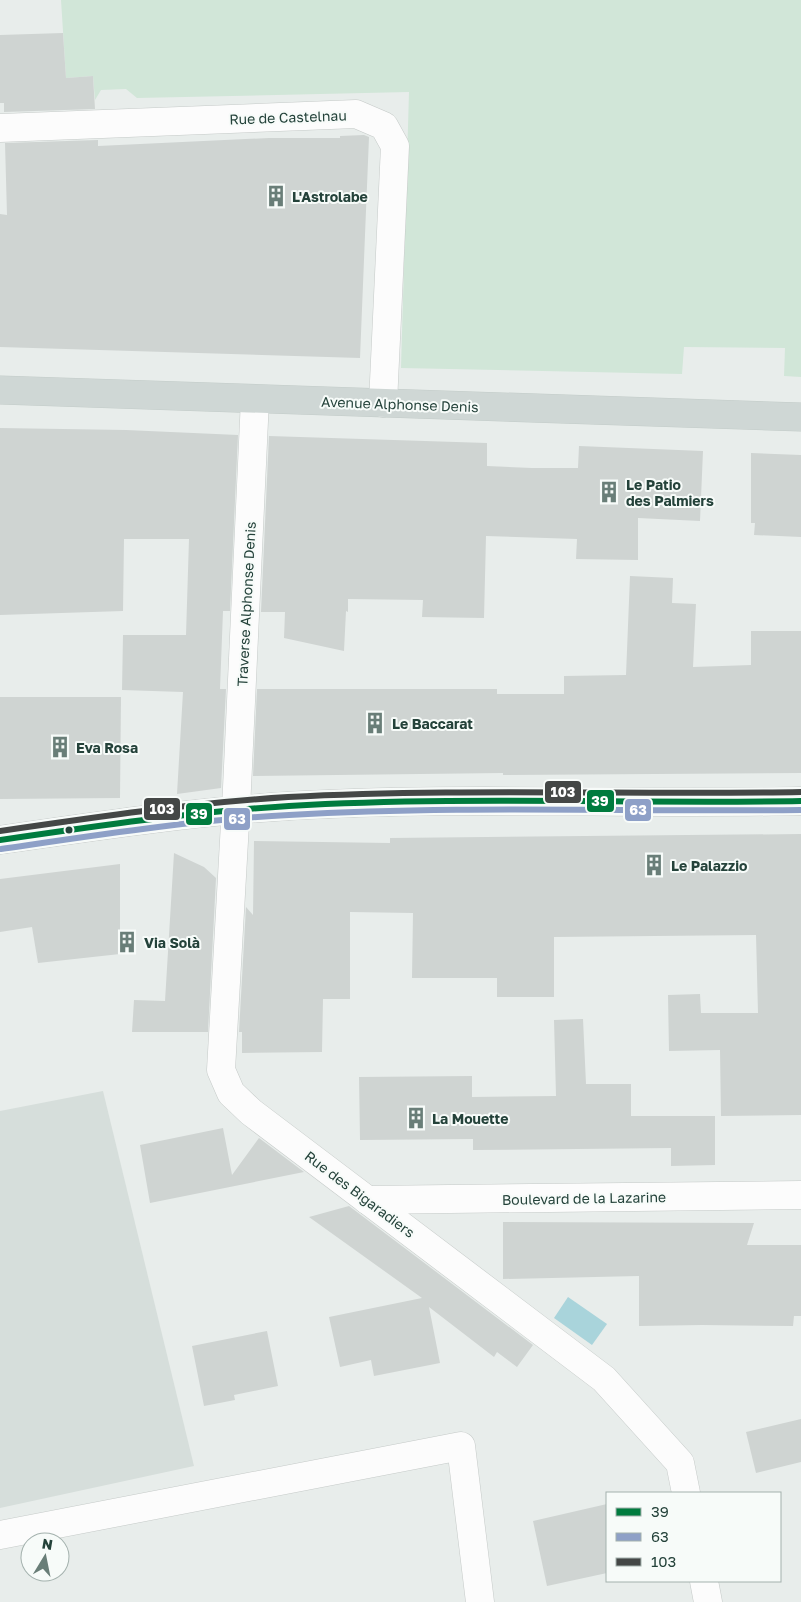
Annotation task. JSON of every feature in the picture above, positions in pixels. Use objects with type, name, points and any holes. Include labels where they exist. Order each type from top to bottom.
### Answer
[{"type":"main road","name":"Avenue Alphonse Denis","points":[[0,390],[801,417]]},
{"type":"street","name":"Rue de Castelnau","points":[[0,128],[356,114],[384,126],[395,146],[383,403]]},
{"type":"street","name":"Traverse Alphonse Denis","points":[[236,810],[255,399]]},
{"type":"street","points":[[0,840],[156,818],[236,810],[400,802],[801,801]]},
{"type":"street","name":"Rue des Bigaradiers","points":[[236,810],[221,1070],[231,1093],[250,1112],[604,1379],[680,1463],[686,1492]]},
{"type":"street","name":"Boulevard de la Lazarine","points":[[367,1200],[801,1195]]},
{"type":"street","points":[[0,1535],[461,1446],[480,1602]]},
{"type":"street","points":[[704,1582],[708,1602]]},
{"type":"shaded area","points":[[103,1091],[194,1466],[0,1508],[0,1111]]},
{"type":"green space","points":[[61,0],[801,0],[801,377],[784,376],[785,348],[684,347],[682,374],[401,368],[409,92],[137,98],[126,89],[101,90],[95,100],[93,76],[66,78]]},
{"type":"water","points":[[568,1297],[607,1324],[592,1345],[554,1318]]},
{"type":"building","points":[[63,33],[66,78],[93,76],[95,109],[4,112],[4,103],[0,103],[0,35]]},
{"type":"building","points":[[364,135],[369,137],[360,358],[0,347],[0,214],[7,215],[5,143],[98,140],[98,146],[269,138],[340,138],[340,136]]},
{"type":"building","points":[[0,428],[126,430],[238,435],[230,611],[223,611],[220,689],[226,689],[221,788],[177,794],[183,692],[122,690],[123,635],[186,635],[189,539],[124,539],[123,611],[0,615]]},
{"type":"building","points":[[269,436],[487,443],[487,466],[532,468],[578,468],[579,446],[703,451],[700,521],[638,518],[638,560],[576,559],[577,539],[486,536],[484,618],[422,617],[423,600],[348,599],[344,651],[284,638],[285,612],[261,612]]},
{"type":"building","points":[[751,453],[801,455],[801,537],[754,535],[755,523],[751,523]]},
{"type":"building","points":[[630,576],[673,578],[672,603],[696,604],[693,667],[751,665],[751,631],[801,631],[801,773],[503,775],[503,773],[253,776],[257,689],[497,689],[497,694],[564,694],[564,676],[626,675]]},
{"type":"building","name":"Eva Rosa","points":[[0,697],[121,697],[120,798],[0,799]]},
{"type":"building","points":[[801,834],[801,1115],[721,1116],[720,1050],[669,1051],[668,995],[700,994],[701,1013],[758,1013],[756,935],[554,937],[554,997],[497,997],[497,978],[412,978],[413,913],[350,912],[350,999],[323,999],[322,1052],[242,1053],[242,1032],[239,1032],[246,907],[253,915],[254,841],[390,843],[390,838]]},
{"type":"building","points":[[174,853],[204,867],[216,878],[208,1032],[132,1032],[134,1000],[165,1001]]},
{"type":"building","points":[[120,864],[120,954],[38,963],[32,927],[0,932],[0,879]]},
{"type":"building","points":[[583,1019],[586,1084],[631,1084],[631,1116],[715,1116],[715,1165],[671,1166],[671,1148],[473,1150],[473,1139],[360,1140],[359,1077],[472,1076],[472,1097],[556,1096],[554,1020]]},
{"type":"building","points":[[223,1128],[232,1175],[259,1138],[304,1172],[150,1203],[140,1145]]},
{"type":"building","points":[[349,1206],[533,1345],[517,1367],[497,1352],[494,1357],[429,1307],[440,1363],[374,1376],[371,1360],[340,1367],[329,1317],[422,1298],[309,1217]]},
{"type":"building","points":[[503,1222],[754,1223],[747,1245],[801,1245],[801,1316],[794,1316],[793,1326],[639,1326],[639,1276],[503,1279]]},
{"type":"building","points":[[267,1331],[278,1386],[234,1395],[235,1400],[204,1406],[192,1346]]},
{"type":"building","points":[[801,1419],[801,1462],[756,1473],[746,1432]]},
{"type":"building","points":[[606,1504],[606,1573],[547,1586],[533,1521]]},
{"type":"transit line","name":"103","points":[[0,831],[180,807],[288,797],[480,792],[801,792]]},
{"type":"transit line","name":"39","points":[[0,840],[180,816],[289,806],[417,801],[801,801]]},
{"type":"transit line","name":"63","points":[[1,849],[181,824],[289,815],[417,810],[801,810]]},
{"type":"place","name":"L'Astrolabe","points":[[276,196]]},
{"type":"place","name":"Le Patio des Palmiers","points":[[609,492]]},
{"type":"place","name":"Le Baccarat","points":[[375,723]]},
{"type":"place","name":"Eva Rosa","points":[[60,747]]},
{"type":"place","name":"Le Palazzio","points":[[654,865]]},
{"type":"place","name":"Via Solà","points":[[127,942]]},
{"type":"place","name":"La Mouette","points":[[416,1118]]}]
